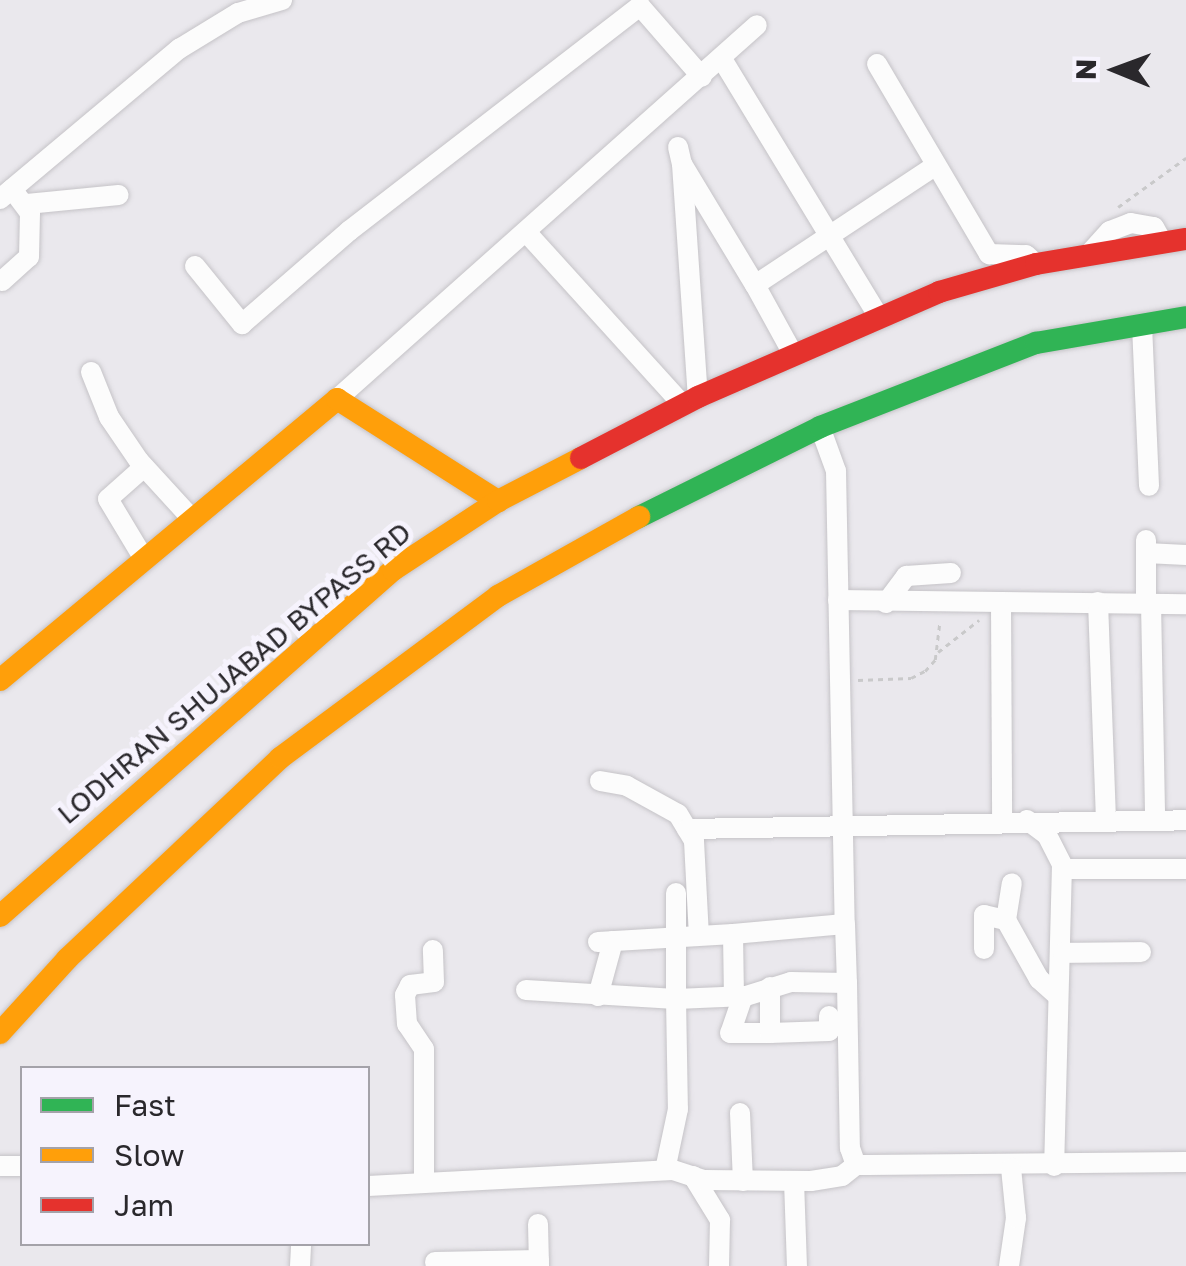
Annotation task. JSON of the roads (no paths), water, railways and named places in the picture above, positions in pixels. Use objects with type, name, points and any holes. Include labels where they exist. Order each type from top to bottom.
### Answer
[{"type":"street","points":[[13,197],[179,50],[238,14],[282,0]]},
{"type":"street","points":[[195,266],[242,324],[349,231],[640,6],[702,77]]},
{"type":"street","points":[[0,680],[336,399],[528,233],[757,26]]},
{"type":"street","points":[[722,59],[831,232],[878,316]]},
{"type":"street","points":[[876,64],[990,254],[1026,255],[1036,264]]},
{"type":"street","points":[[690,401],[680,155],[793,354]]},
{"type":"street","points":[[755,284],[936,164]]},
{"type":"street","points":[[13,197],[119,196]]},
{"type":"street","points":[[2,281],[29,257],[13,197]]},
{"type":"street","points":[[528,233],[690,401]]},
{"type":"street","name":"LODHRAN SHUJABAD BYPASS RD","points":[[0,916],[393,570],[498,501],[690,401],[878,316],[1036,264],[1175,241]]},
{"type":"street","points":[[0,1033],[67,958],[280,758],[450,631],[660,505],[820,427],[1036,343],[1186,317]]},
{"type":"street","points":[[1142,324],[1149,486]]},
{"type":"street","points":[[91,372],[109,417],[144,467],[192,519]]},
{"type":"street","points":[[336,399],[498,501]]},
{"type":"street","points":[[820,427],[836,471],[837,682],[847,824],[850,1148],[856,1165]]},
{"type":"street","points":[[144,467],[108,499],[144,560]]},
{"type":"street","points":[[1155,820],[1146,547],[1186,555]]},
{"type":"street","points":[[886,603],[906,576],[951,573]]},
{"type":"street","points":[[838,600],[1186,604]]},
{"type":"street","points":[[1000,602],[1002,820]]},
{"type":"street","points":[[1098,602],[1106,820]]},
{"type":"street","points":[[600,781],[657,801],[678,814],[694,842],[699,934]]},
{"type":"street","points":[[686,829],[1002,820],[1186,820]]},
{"type":"street","points":[[1027,820],[1057,848],[1062,868],[1063,953],[1057,995],[1054,1166]]},
{"type":"street","points":[[1062,868],[1186,869]]},
{"type":"street","points":[[1012,883],[1006,920],[1039,979],[1057,995]]},
{"type":"street","points":[[665,1170],[678,1109],[676,893]]},
{"type":"street","points":[[984,949],[984,916],[1006,920]]},
{"type":"street","points":[[598,996],[605,942],[845,924]]},
{"type":"street","points":[[733,934],[739,996],[730,1033],[829,1031],[829,1016]]},
{"type":"street","points":[[424,1182],[424,1049],[407,1024],[405,995],[410,985],[434,982],[433,950]]},
{"type":"street","points":[[1063,953],[1141,952]]},
{"type":"street","points":[[526,990],[676,999],[739,996],[770,986],[847,983]]},
{"type":"street","points":[[770,986],[770,1033]]},
{"type":"street","points":[[740,1114],[743,1181]]},
{"type":"street","points":[[370,1186],[665,1170],[743,1181],[794,1181],[842,1176],[856,1165],[1011,1168],[1186,1162]]},
{"type":"street","points":[[1010,1266],[1016,1218],[1011,1168]]},
{"type":"street","points":[[693,1176],[720,1220],[719,1266]]},
{"type":"street","points":[[794,1181],[797,1266]]},
{"type":"street","points":[[436,1262],[539,1263],[538,1224]]}]
